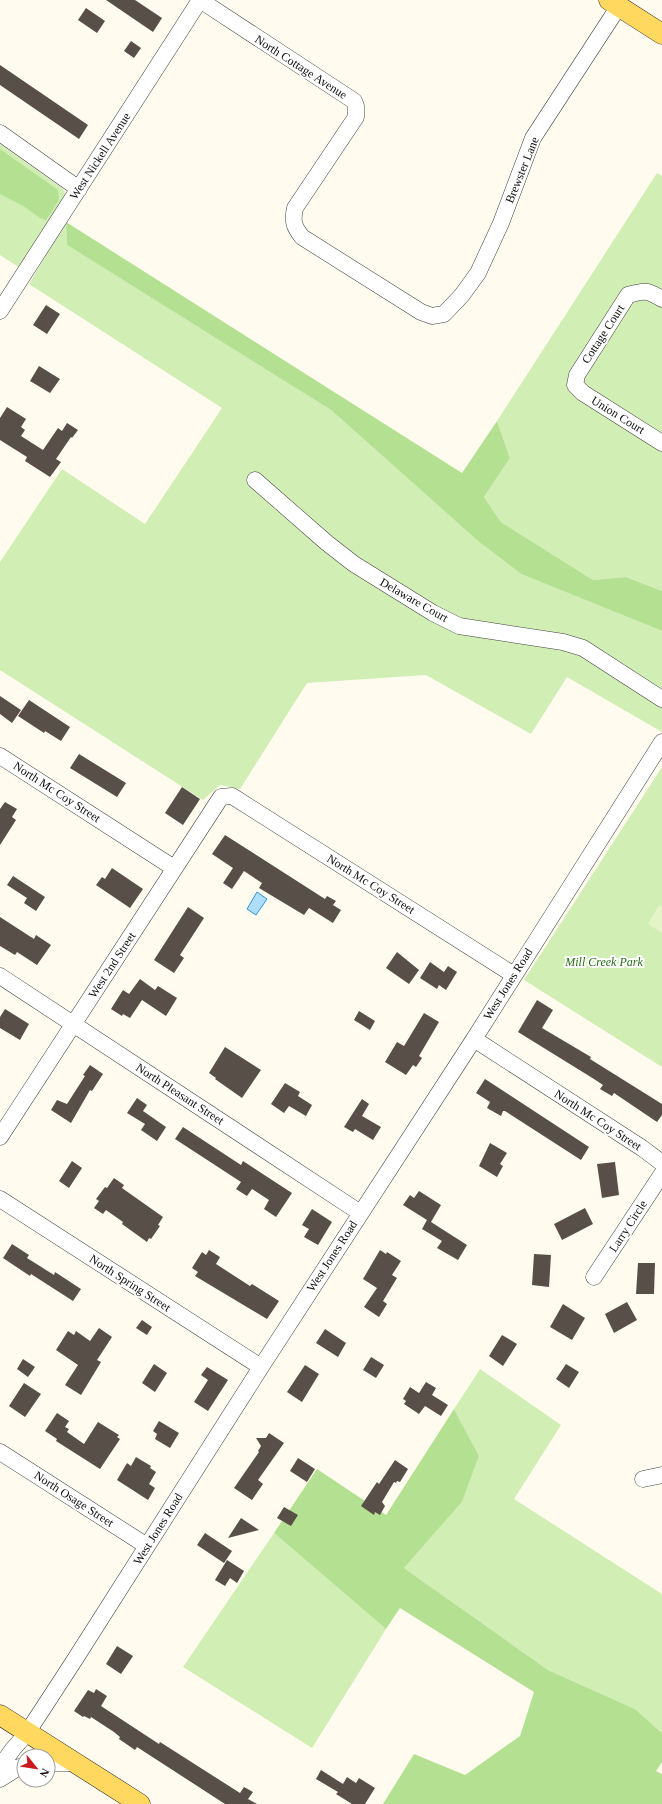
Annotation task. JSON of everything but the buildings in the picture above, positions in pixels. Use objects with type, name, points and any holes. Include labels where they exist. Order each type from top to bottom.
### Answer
[{"type":"main road","points":[[614,3],[662,34]]},
{"type":"main road","points":[[0,1715],[140,1804]]},
{"type":"street","name":"West Nickell Avenue","points":[[0,311],[200,0]]},
{"type":"street","name":"North Cottage Avenue","points":[[200,0],[354,101],[356,106],[356,117],[295,208],[293,218],[295,229],[302,237],[421,312],[432,316],[444,314]]},
{"type":"street","name":"Brewster Lane","points":[[444,314],[462,295],[478,273],[501,223],[533,138],[614,3]]},
{"type":"street","points":[[0,133],[79,189]]},
{"type":"street","name":"Cottage Court","points":[[575,385],[577,375],[628,295],[643,290],[662,299]]},
{"type":"street","name":"Union Court","points":[[575,385],[583,393],[662,443]]},
{"type":"street","name":"Delaware Court","points":[[255,480],[354,564],[433,613],[459,626],[563,642],[583,648],[662,699]]},
{"type":"street","name":"West Jones Road","points":[[0,1767],[27,1733],[360,1212],[474,1039],[662,742]]},
{"type":"street","name":"North Mc Coy Street","points":[[0,756],[174,868]]},
{"type":"street","name":"North Mc Coy Street","points":[[227,796],[232,796],[514,975]]},
{"type":"street","name":"West 2nd Street","points":[[0,1137],[216,804],[221,797],[227,796]]},
{"type":"street","name":"North Pleasant Street","points":[[0,976],[74,1023],[360,1212]]},
{"type":"street","name":"North Mc Coy Street","points":[[474,1039],[642,1148],[662,1163]]},
{"type":"street","name":"Larry Circle","points":[[594,1277],[662,1174]]},
{"type":"street","name":"North Spring Street","points":[[0,1199],[261,1366]]},
{"type":"street","name":"North Osage Street","points":[[0,1452],[147,1546]]},
{"type":"street","points":[[643,1479],[662,1475]]},
{"type":"street","points":[[56,1763],[74,1763]]},
{"type":"street","points":[[0,1779],[16,1769]]},
{"type":"green space","points":[[0,144],[62,188],[65,192],[64,199],[20,268],[0,255]]},
{"type":"green space","points":[[0,149],[58,190],[59,200],[46,220],[40,218],[25,207],[0,194]]},
{"type":"green space","points":[[657,173],[662,176],[662,591],[626,577],[593,580],[501,522],[484,497],[510,458],[497,421]]},
{"type":"green space","points":[[66,222],[67,245],[331,410],[478,541],[521,574],[662,631],[662,732],[567,677],[531,734],[426,675],[307,683],[240,789],[220,785],[203,800],[0,670],[0,562],[62,469],[145,524],[222,408],[29,284]]},
{"type":"green space","points":[[66,222],[462,473],[497,421],[510,458],[484,497],[501,522],[593,580],[626,577],[662,591],[662,631],[521,574],[478,541],[331,410],[67,245]]},
{"type":"green space","name":"Mill Creek Park","points":[[662,767],[662,1067],[524,980]]},
{"type":"green space","points":[[659,905],[662,907],[662,933],[648,924]]},
{"type":"green space","points":[[480,1369],[561,1425],[514,1499],[662,1594],[662,1733],[635,1709],[548,1670],[404,1568],[462,1502],[479,1456],[454,1409]]},
{"type":"green space","points":[[454,1409],[479,1456],[462,1502],[404,1568],[548,1670],[635,1709],[662,1733],[662,1762],[656,1771],[662,1774],[662,1804],[383,1804],[414,1754],[465,1775],[520,1736],[534,1692],[400,1608],[386,1629],[274,1533],[317,1469],[386,1515]]},
{"type":"green space","points":[[274,1533],[386,1629],[312,1748],[183,1667]]},
{"type":"water","points":[[257,892],[267,899],[256,915],[247,909]]}]
